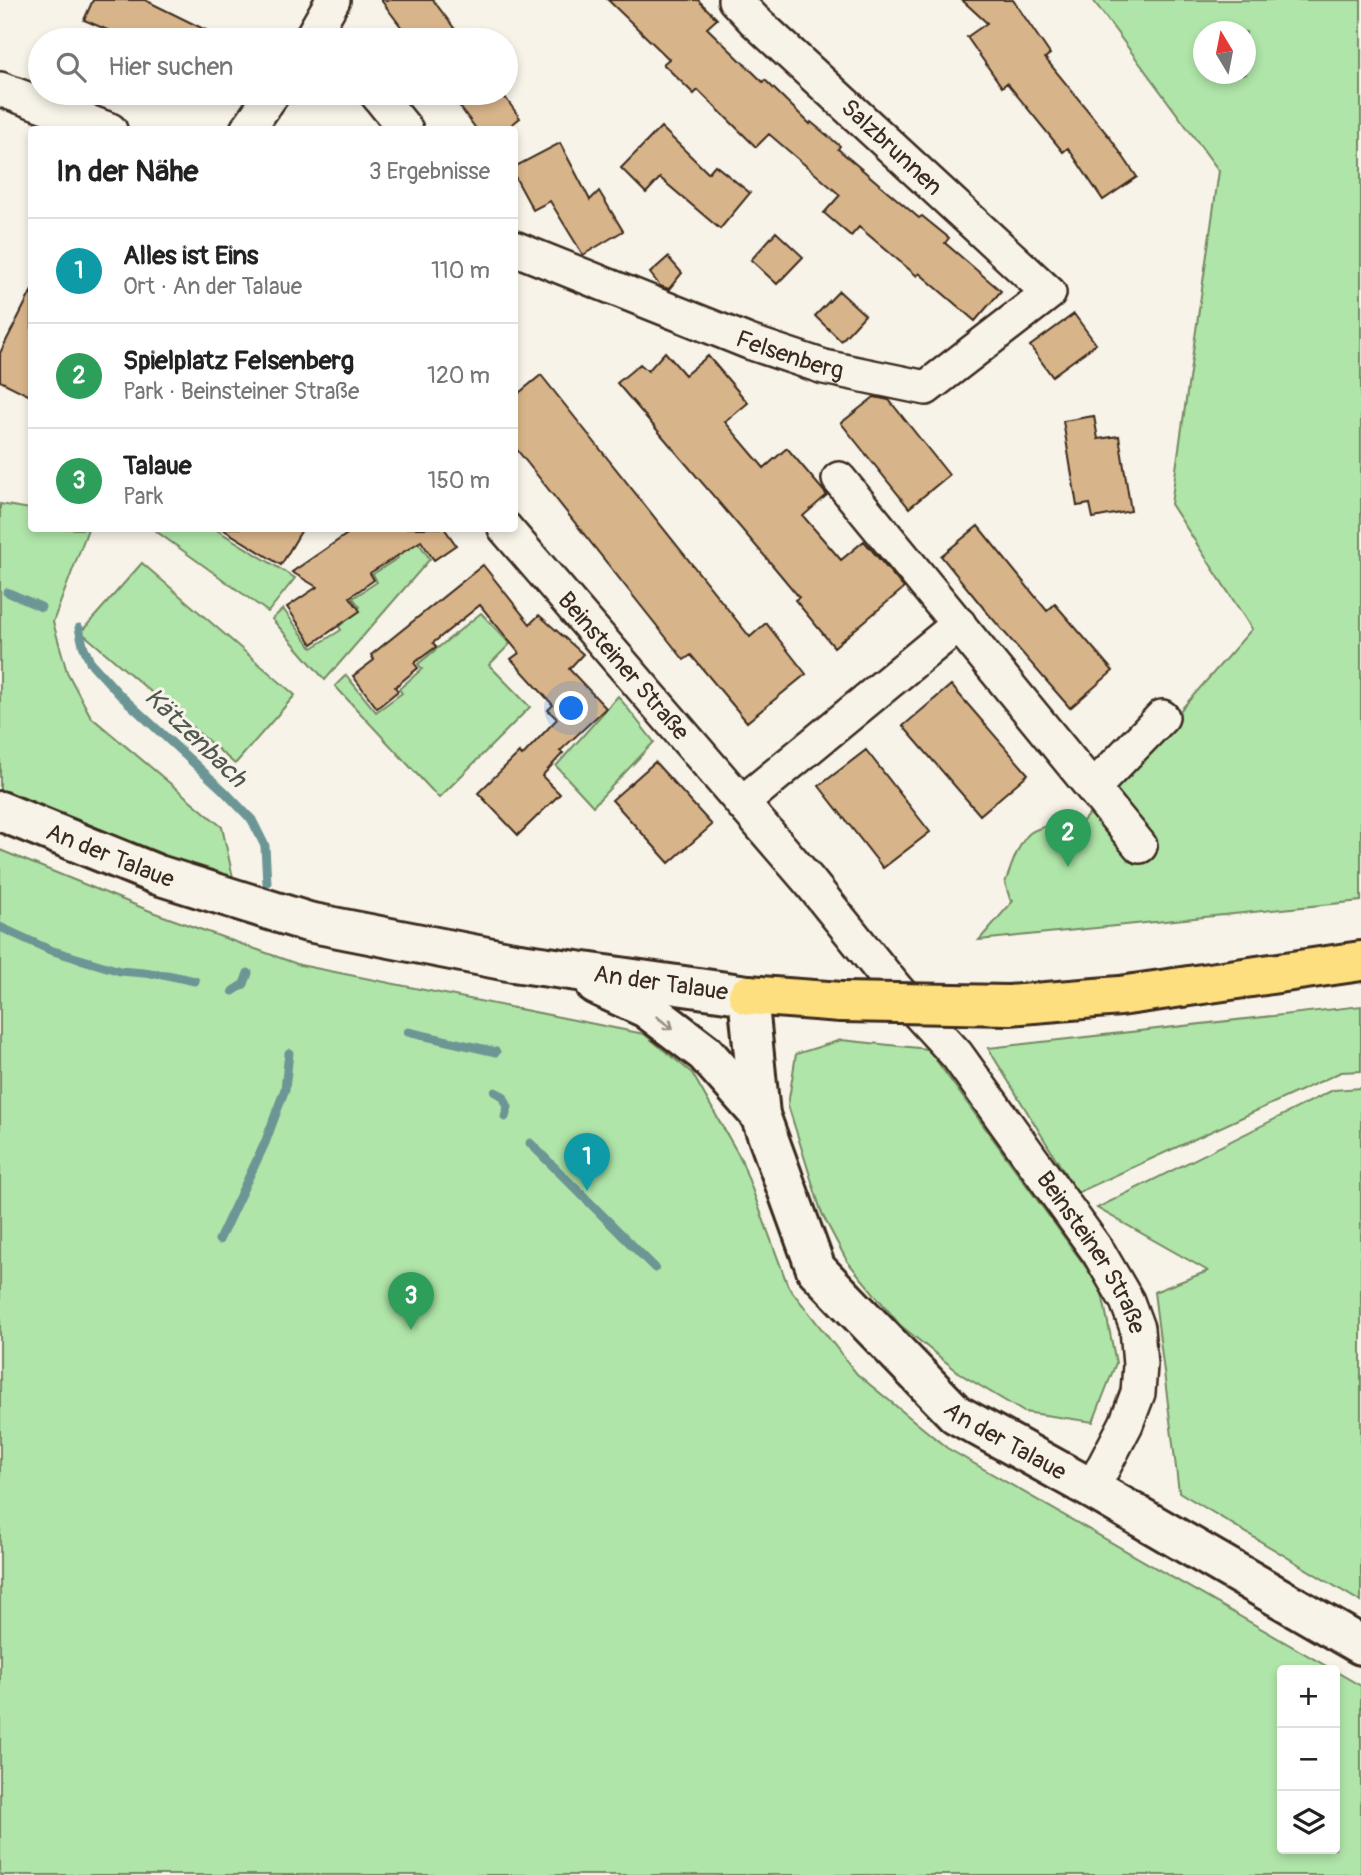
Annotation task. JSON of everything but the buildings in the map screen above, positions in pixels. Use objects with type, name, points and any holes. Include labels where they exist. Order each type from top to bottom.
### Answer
[{"type":"highway","points":[[748,995],[841,1002],[1009,1005],[1120,996],[1360,961]]},
{"type":"street","points":[[322,28],[333,0]]},
{"type":"street","name":"Salzbrunnen","points":[[734,0],[1049,293]]},
{"type":"street","points":[[0,89],[28,99]]},
{"type":"street","points":[[43,105],[99,126]]},
{"type":"street","points":[[250,126],[265,105]]},
{"type":"street","points":[[386,105],[403,126]]},
{"type":"street","name":"Felsenberg","points":[[518,250],[749,342],[824,367],[926,388],[1049,293]]},
{"type":"street","points":[[839,480],[1140,846]]},
{"type":"street","name":"Beinsteiner Straße","points":[[508,532],[743,803],[897,989],[957,1055],[1099,1253],[1128,1301],[1137,1328],[1140,1365],[1138,1393],[1126,1424],[1092,1489]]},
{"type":"street","points":[[743,803],[959,624]]},
{"type":"street","points":[[1093,788],[1162,717]]},
{"type":"street","name":"An der Talaue","points":[[0,811],[158,875],[307,922],[513,962],[748,995],[760,1115],[816,1269],[956,1414],[1092,1489]]},
{"type":"street","points":[[562,968],[646,1008],[705,1053],[760,1115]]},
{"type":"street","points":[[1092,1489],[1361,1645]]},
{"type":"green space","points":[[1093,0],[1361,0],[1361,901],[979,940],[1013,901],[1005,883],[1015,856],[1026,837],[1034,830],[1047,826],[1079,819],[1082,822],[1252,629],[1171,504],[1219,171]]},
{"type":"green space","points":[[0,504],[28,509],[28,532],[87,532],[53,622],[67,672],[91,717],[222,827],[234,882],[134,850],[0,795]]},
{"type":"green space","points":[[157,532],[220,532],[295,578],[268,612]]},
{"type":"green space","points":[[413,535],[430,559],[325,680],[272,619],[283,609],[312,648],[341,630],[336,621],[360,607],[353,598],[377,582],[373,574],[398,558],[392,549]]},
{"type":"green space","points":[[142,563],[295,695],[235,764],[81,632]]},
{"type":"green space","points":[[481,613],[510,644],[489,665],[530,707],[439,798],[335,686],[346,675],[376,712],[402,693],[399,689],[422,669],[418,664]]},
{"type":"green space","points":[[618,696],[654,742],[593,806],[556,766]]},
{"type":"green space","points":[[0,850],[155,913],[300,965],[644,1034],[692,1073],[741,1159],[788,1286],[857,1374],[947,1448],[1324,1665],[1277,1665],[1277,1854],[1340,1854],[1340,1674],[1361,1686],[1361,1875],[0,1875]]},
{"type":"green space","points":[[1361,1006],[1361,1071],[1341,1072],[1077,1193],[988,1048]]},
{"type":"green space","points":[[841,1040],[928,1049],[1101,1288],[1116,1363],[1093,1422],[1024,1412],[962,1375],[900,1325],[847,1261],[822,1214],[788,1105],[796,1054]]},
{"type":"green space","points":[[1361,1088],[1361,1602],[1179,1492],[1154,1292],[1208,1271],[1097,1208],[1333,1090]]},
{"type":"waterway","name":"Kätzenbach","points":[[7,592],[41,607]]},
{"type":"waterway","name":"Kätzenbach","points":[[79,628],[90,662],[120,695],[252,820],[265,846],[267,883]]},
{"type":"waterway","name":"Kätzenbach","points":[[0,927],[50,950],[120,971],[167,975],[195,981]]},
{"type":"waterway","name":"Kätzenbach","points":[[233,991],[244,984],[248,973]]},
{"type":"waterway","points":[[408,1032],[496,1052]]},
{"type":"waterway","points":[[219,1240],[265,1143],[285,1089],[289,1053]]},
{"type":"waterway","points":[[495,1092],[503,1096],[508,1107],[505,1117]]},
{"type":"waterway","points":[[530,1143],[655,1268]]},
{"type":"place","name":"Spielplatz Felsenberg","points":[[1068,867]]},
{"type":"place","name":"Alles ist Eins","points":[[587,1191]]},
{"type":"place","name":"Talaue","points":[[411,1330]]}]
